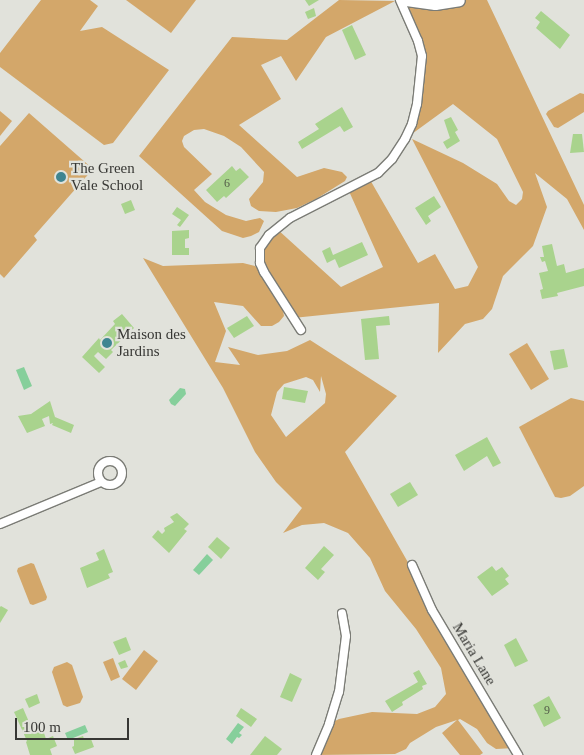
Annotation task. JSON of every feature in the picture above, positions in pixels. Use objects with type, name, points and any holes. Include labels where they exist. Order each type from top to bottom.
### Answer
[{"type":"street","points":[[301,330],[264,272],[260,263],[260,248],[268,235],[290,218],[378,173],[392,159],[405,139],[412,124],[422,56],[418,41],[400,0]]},
{"type":"street","points":[[406,0],[435,4],[459,0]]},
{"type":"street","points":[[0,524],[101,482]]},
{"type":"street","name":"Maria Lane","points":[[412,565],[429,605],[518,755]]},
{"type":"street","points":[[316,755],[329,724],[339,689],[346,636],[342,613]]},
{"type":"shaded area","points":[[41,0],[90,0],[98,6],[80,31],[102,27],[169,70],[113,143],[104,145],[0,67],[0,53]]},
{"type":"shaded area","points":[[126,0],[196,0],[171,33]]},
{"type":"shaded area","points":[[339,0],[395,1],[326,37],[296,81],[281,56],[261,65],[281,99],[239,125],[297,177],[324,168],[342,172],[347,177],[345,181],[297,208],[276,212],[259,211],[251,206],[249,199],[263,182],[264,172],[241,147],[224,136],[204,129],[194,130],[184,136],[182,141],[184,147],[212,174],[194,190],[205,202],[226,215],[246,221],[260,218],[264,221],[259,232],[243,238],[222,231],[139,156],[232,37],[287,40]]},
{"type":"shaded area","points":[[400,0],[487,0],[584,205],[584,230],[567,199],[535,173],[547,207],[533,246],[503,276],[492,309],[483,319],[465,324],[438,353],[439,303],[293,318],[259,256],[277,229],[341,287],[383,267],[348,189],[369,178],[418,263],[435,254],[455,289],[468,286],[478,267],[412,139],[463,163],[497,184],[509,201],[516,205],[522,199],[523,192],[497,139],[453,104],[405,139],[412,124],[422,56]]},
{"type":"shaded area","points":[[580,93],[584,94],[584,112],[558,128],[554,127],[546,114],[548,111]]},
{"type":"shaded area","points":[[0,111],[12,121],[0,136]]},
{"type":"shaded area","points":[[29,113],[93,169],[34,236],[37,240],[4,278],[0,274],[0,146]]},
{"type":"shaded area","points":[[143,258],[163,266],[243,263],[255,266],[261,273],[282,304],[284,316],[272,326],[261,326],[243,306],[214,302],[226,331],[215,362],[240,365],[228,347],[258,355],[287,351],[310,340],[397,396],[345,452],[514,748],[496,749],[487,743],[477,729],[460,719],[458,720],[483,753],[480,755],[460,755],[442,733],[457,720],[436,727],[410,743],[406,749],[395,754],[316,755],[329,724],[339,719],[372,712],[417,714],[435,707],[446,694],[441,668],[416,629],[385,591],[370,558],[348,533],[324,523],[302,525],[283,533],[302,508],[276,482],[255,452],[223,388]],"holes":[[[321,376],[326,394],[325,403],[286,437],[271,415],[277,392],[284,384],[306,377],[313,380],[320,392]]]},
{"type":"shaded area","points":[[527,343],[549,379],[531,390],[509,354]]},
{"type":"shaded area","points":[[24,367],[32,386],[24,390],[16,370]]},
{"type":"shaded area","points":[[180,388],[185,389],[186,394],[175,406],[169,400]]},
{"type":"shaded area","points":[[571,398],[584,401],[584,486],[570,496],[561,498],[555,497],[519,427]]},
{"type":"shaded area","points":[[207,554],[213,560],[199,575],[193,570]]},
{"type":"shaded area","points":[[31,563],[34,564],[47,597],[46,600],[33,605],[30,604],[17,571],[18,568]]},
{"type":"shaded area","points":[[144,650],[158,661],[136,690],[122,679]]},
{"type":"shaded area","points":[[113,658],[120,677],[111,681],[103,662]]},
{"type":"shaded area","points":[[67,662],[72,665],[83,697],[80,703],[67,707],[63,705],[52,672],[54,667]]},
{"type":"shaded area","points":[[238,723],[244,727],[239,733],[242,735],[239,738],[237,737],[232,744],[226,739]]},
{"type":"shaded area","points":[[85,725],[88,732],[68,740],[65,733]]},
{"type":"building","points":[[305,0],[319,0],[309,6]]},
{"type":"building","points":[[314,8],[316,16],[308,19],[305,12]]},
{"type":"building","points":[[541,11],[570,35],[560,49],[536,28],[540,22],[535,18]]},
{"type":"building","points":[[352,25],[366,55],[355,60],[342,30]]},
{"type":"building","points":[[342,107],[353,127],[344,132],[340,126],[302,149],[298,142],[319,129],[315,124]]},
{"type":"building","points":[[451,117],[458,130],[455,132],[460,141],[447,149],[443,142],[450,138],[444,120]]},
{"type":"building","points":[[573,134],[582,134],[584,152],[570,153]]},
{"type":"building","points":[[232,166],[236,171],[240,168],[249,177],[226,198],[224,196],[217,202],[206,190]]},
{"type":"building","points":[[434,196],[441,207],[428,216],[431,221],[426,225],[415,208]]},
{"type":"building","points":[[131,200],[135,210],[125,214],[121,204]]},
{"type":"building","points":[[177,207],[189,215],[180,227],[177,225],[181,220],[172,214]]},
{"type":"building","points":[[189,230],[189,238],[185,239],[185,248],[189,248],[189,255],[172,255],[172,231]]},
{"type":"building","points":[[362,242],[368,255],[339,268],[335,259],[327,263],[322,251],[330,247],[333,255]]},
{"type":"building","points":[[552,244],[557,266],[564,264],[566,273],[584,268],[584,286],[557,293],[558,296],[542,299],[540,290],[543,289],[539,273],[548,271],[545,261],[542,262],[540,257],[544,257],[542,246]]},
{"type":"building","name":"Maison des Jardins","points":[[122,314],[134,328],[111,350],[113,352],[106,359],[98,352],[94,356],[105,367],[99,373],[82,357],[115,324],[113,321]]},
{"type":"building","points":[[247,316],[254,326],[234,338],[227,328]]},
{"type":"building","points":[[389,316],[390,325],[376,326],[379,359],[365,360],[361,319]]},
{"type":"building","points":[[564,349],[568,367],[554,370],[550,351]]},
{"type":"building","points":[[284,387],[308,391],[305,403],[282,399]]},
{"type":"building","points":[[50,401],[55,417],[74,425],[71,433],[52,425],[53,423],[50,424],[49,416],[42,419],[45,426],[27,433],[18,416],[31,414]]},
{"type":"building","points":[[487,437],[501,463],[493,467],[487,456],[464,471],[455,455]]},
{"type":"building","points":[[410,482],[418,495],[398,507],[390,494]]},
{"type":"building","points":[[177,513],[189,524],[184,529],[187,531],[169,553],[152,537],[158,530],[162,534],[165,531],[164,528],[174,522],[170,517]]},
{"type":"building","points":[[217,537],[230,548],[221,559],[208,547]]},
{"type":"building","points":[[324,546],[334,555],[321,569],[325,572],[318,580],[305,568]]},
{"type":"building","points":[[104,549],[113,572],[108,574],[110,578],[87,588],[80,568],[99,560],[96,553]]},
{"type":"building","points":[[492,566],[496,571],[502,567],[509,576],[505,579],[509,584],[492,596],[477,577]]},
{"type":"building","points":[[0,607],[8,610],[0,623]]},
{"type":"building","points":[[126,637],[131,650],[119,655],[113,642]]},
{"type":"building","points":[[516,638],[528,661],[515,667],[504,645]]},
{"type":"building","points":[[125,660],[128,667],[121,669],[118,663]]},
{"type":"building","points":[[419,670],[427,684],[422,686],[423,689],[402,702],[403,705],[392,712],[385,701],[418,682],[413,673]]},
{"type":"building","points":[[290,673],[302,679],[292,702],[280,697]]},
{"type":"building","points":[[37,694],[40,703],[29,708],[25,699]]},
{"type":"building","points":[[549,696],[561,718],[544,727],[533,705]]},
{"type":"building","points":[[23,708],[32,729],[42,727],[46,739],[53,736],[57,746],[50,749],[52,755],[30,755],[27,741],[14,712]]},
{"type":"building","points":[[241,708],[257,719],[251,727],[236,716]]},
{"type":"building","points":[[83,736],[84,739],[91,739],[94,747],[75,754],[72,747],[74,746],[74,739]]},
{"type":"building","points":[[265,736],[282,749],[277,755],[250,755]]},
{"type":"place","name":"The Green Vale School","points":[[61,177]]},
{"type":"place","name":"Maison des Jardins","points":[[107,343]]}]
